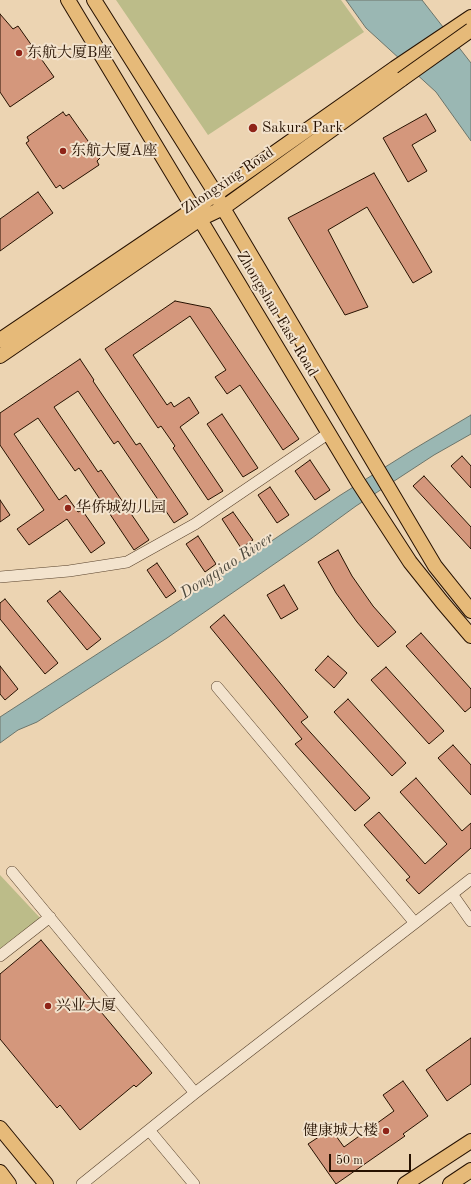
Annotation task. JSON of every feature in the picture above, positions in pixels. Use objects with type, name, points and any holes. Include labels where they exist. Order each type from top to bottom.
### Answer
[{"type":"main road","name":"Zhongshan East Road","points":[[68,0],[358,482],[410,562],[471,636]]},
{"type":"main road","name":"Zhongshan East Road","points":[[94,0],[216,194],[435,566],[471,611]]},
{"type":"main road","name":"Zhongxing Road","points":[[0,340],[197,214],[223,208],[398,74],[471,22]]},
{"type":"main road","name":"Zhongxing Road","points":[[0,356],[197,214],[216,194],[398,74]]},
{"type":"main road","points":[[0,1128],[46,1184]]},
{"type":"main road","points":[[405,1184],[471,1141]]},
{"type":"main road","points":[[450,1184],[471,1170]]},
{"type":"main road","points":[[0,1172],[9,1184]]},
{"type":"street","points":[[0,577],[69,571],[127,562],[195,524],[329,433]]},
{"type":"street","points":[[217,687],[415,923]]},
{"type":"street","points":[[12,872],[195,1094]]},
{"type":"street","points":[[82,1184],[471,879]]},
{"type":"street","points":[[452,894],[471,921]]},
{"type":"street","points":[[0,956],[50,917]]},
{"type":"street","points":[[149,1130],[194,1184]]},
{"type":"green space","name":"Sakura Park","points":[[116,0],[341,0],[364,32],[208,135]]},
{"type":"green space","points":[[0,875],[42,920],[0,951]]},
{"type":"water","points":[[346,0],[422,0],[471,63],[471,141],[436,92],[366,28]]},
{"type":"water","points":[[471,415],[471,434],[434,455],[356,506],[167,638],[37,722],[18,730],[0,743],[0,717],[339,496]]},
{"type":"building","name":"东航大厦B座","points":[[0,14],[13,29],[18,26],[54,77],[10,107],[0,92]]},
{"type":"building","name":"东航大厦A座","points":[[63,112],[66,116],[69,114],[100,158],[97,161],[99,165],[63,189],[60,185],[56,188],[26,143],[29,141],[27,137]]},
{"type":"building","points":[[426,114],[436,131],[412,145],[427,171],[408,182],[383,138]]},
{"type":"building","points":[[374,173],[432,272],[413,283],[367,207],[328,230],[368,307],[345,315],[288,218]]},
{"type":"building","points":[[38,192],[53,213],[0,251],[0,219]]},
{"type":"building","points":[[175,301],[210,308],[299,439],[283,450],[240,385],[227,394],[215,377],[226,370],[190,316],[133,355],[167,405],[171,402],[174,407],[189,397],[199,413],[180,427],[223,491],[208,500],[173,448],[175,446],[161,426],[158,428],[105,349]]},
{"type":"building","points":[[80,359],[136,445],[140,443],[188,514],[174,523],[118,441],[114,444],[78,391],[54,407],[98,472],[101,470],[149,540],[134,550],[79,468],[75,471],[38,418],[14,434],[59,500],[66,495],[78,512],[82,510],[105,543],[91,553],[67,519],[29,545],[17,529],[44,510],[0,445],[0,413]]},
{"type":"building","points":[[222,414],[258,468],[243,477],[207,424]]},
{"type":"building","points":[[462,456],[471,466],[471,488],[451,466]]},
{"type":"building","points":[[310,460],[330,490],[315,500],[295,471]]},
{"type":"building","points":[[424,476],[471,527],[471,549],[413,486]]},
{"type":"building","points":[[270,487],[289,515],[277,523],[258,495]]},
{"type":"building","points":[[0,500],[10,515],[0,522]]},
{"type":"building","points":[[233,512],[253,540],[241,548],[222,519]]},
{"type":"building","points":[[198,536],[216,564],[205,572],[186,544]]},
{"type":"building","points":[[338,550],[352,576],[373,606],[396,632],[378,647],[357,622],[336,593],[318,562]]},
{"type":"building","points":[[157,563],[176,591],[166,598],[147,570]]},
{"type":"building","points":[[284,585],[298,609],[281,619],[267,595]]},
{"type":"building","points":[[60,591],[101,639],[87,650],[47,601]]},
{"type":"building","points":[[5,599],[58,663],[45,674],[0,619],[0,603]]},
{"type":"building","points":[[224,615],[308,717],[301,722],[370,798],[355,811],[295,744],[302,739],[210,627]]},
{"type":"building","points":[[421,633],[471,689],[471,707],[465,712],[406,646]]},
{"type":"building","points":[[328,656],[347,673],[334,688],[315,670]]},
{"type":"building","points":[[0,666],[18,689],[5,700],[0,694]]},
{"type":"building","points":[[386,667],[444,731],[429,744],[371,680]]},
{"type":"building","points":[[348,699],[406,763],[392,776],[334,712]]},
{"type":"building","points":[[453,745],[471,765],[471,795],[438,758]]},
{"type":"building","points":[[416,778],[462,831],[471,823],[471,848],[419,894],[406,880],[410,877],[364,825],[379,812],[425,864],[447,844],[400,792]]},
{"type":"building","name":"兴业大厦","points":[[41,940],[152,1073],[136,1087],[134,1085],[80,1130],[60,1105],[57,1108],[0,1039],[0,974]]},
{"type":"building","points":[[471,1038],[471,1084],[447,1101],[426,1070]]},
{"type":"building","name":"健康城大楼","points":[[403,1081],[428,1116],[403,1134],[405,1136],[336,1184],[308,1144],[331,1129],[344,1147],[394,1111],[383,1095]]},
{"type":"place","name":"东航大厦B座","points":[[19,53]]},
{"type":"place","name":"Sakura Park","points":[[253,128]]},
{"type":"place","name":"东航大厦A座","points":[[63,151]]},
{"type":"place","name":"华侨城幼儿园","points":[[68,508]]},
{"type":"place","name":"兴业大厦","points":[[48,1006]]},
{"type":"place","name":"健康城大楼","points":[[386,1131]]},
{"type":"water label","name":"Dongqiao River","points":[[227,566]]}]
